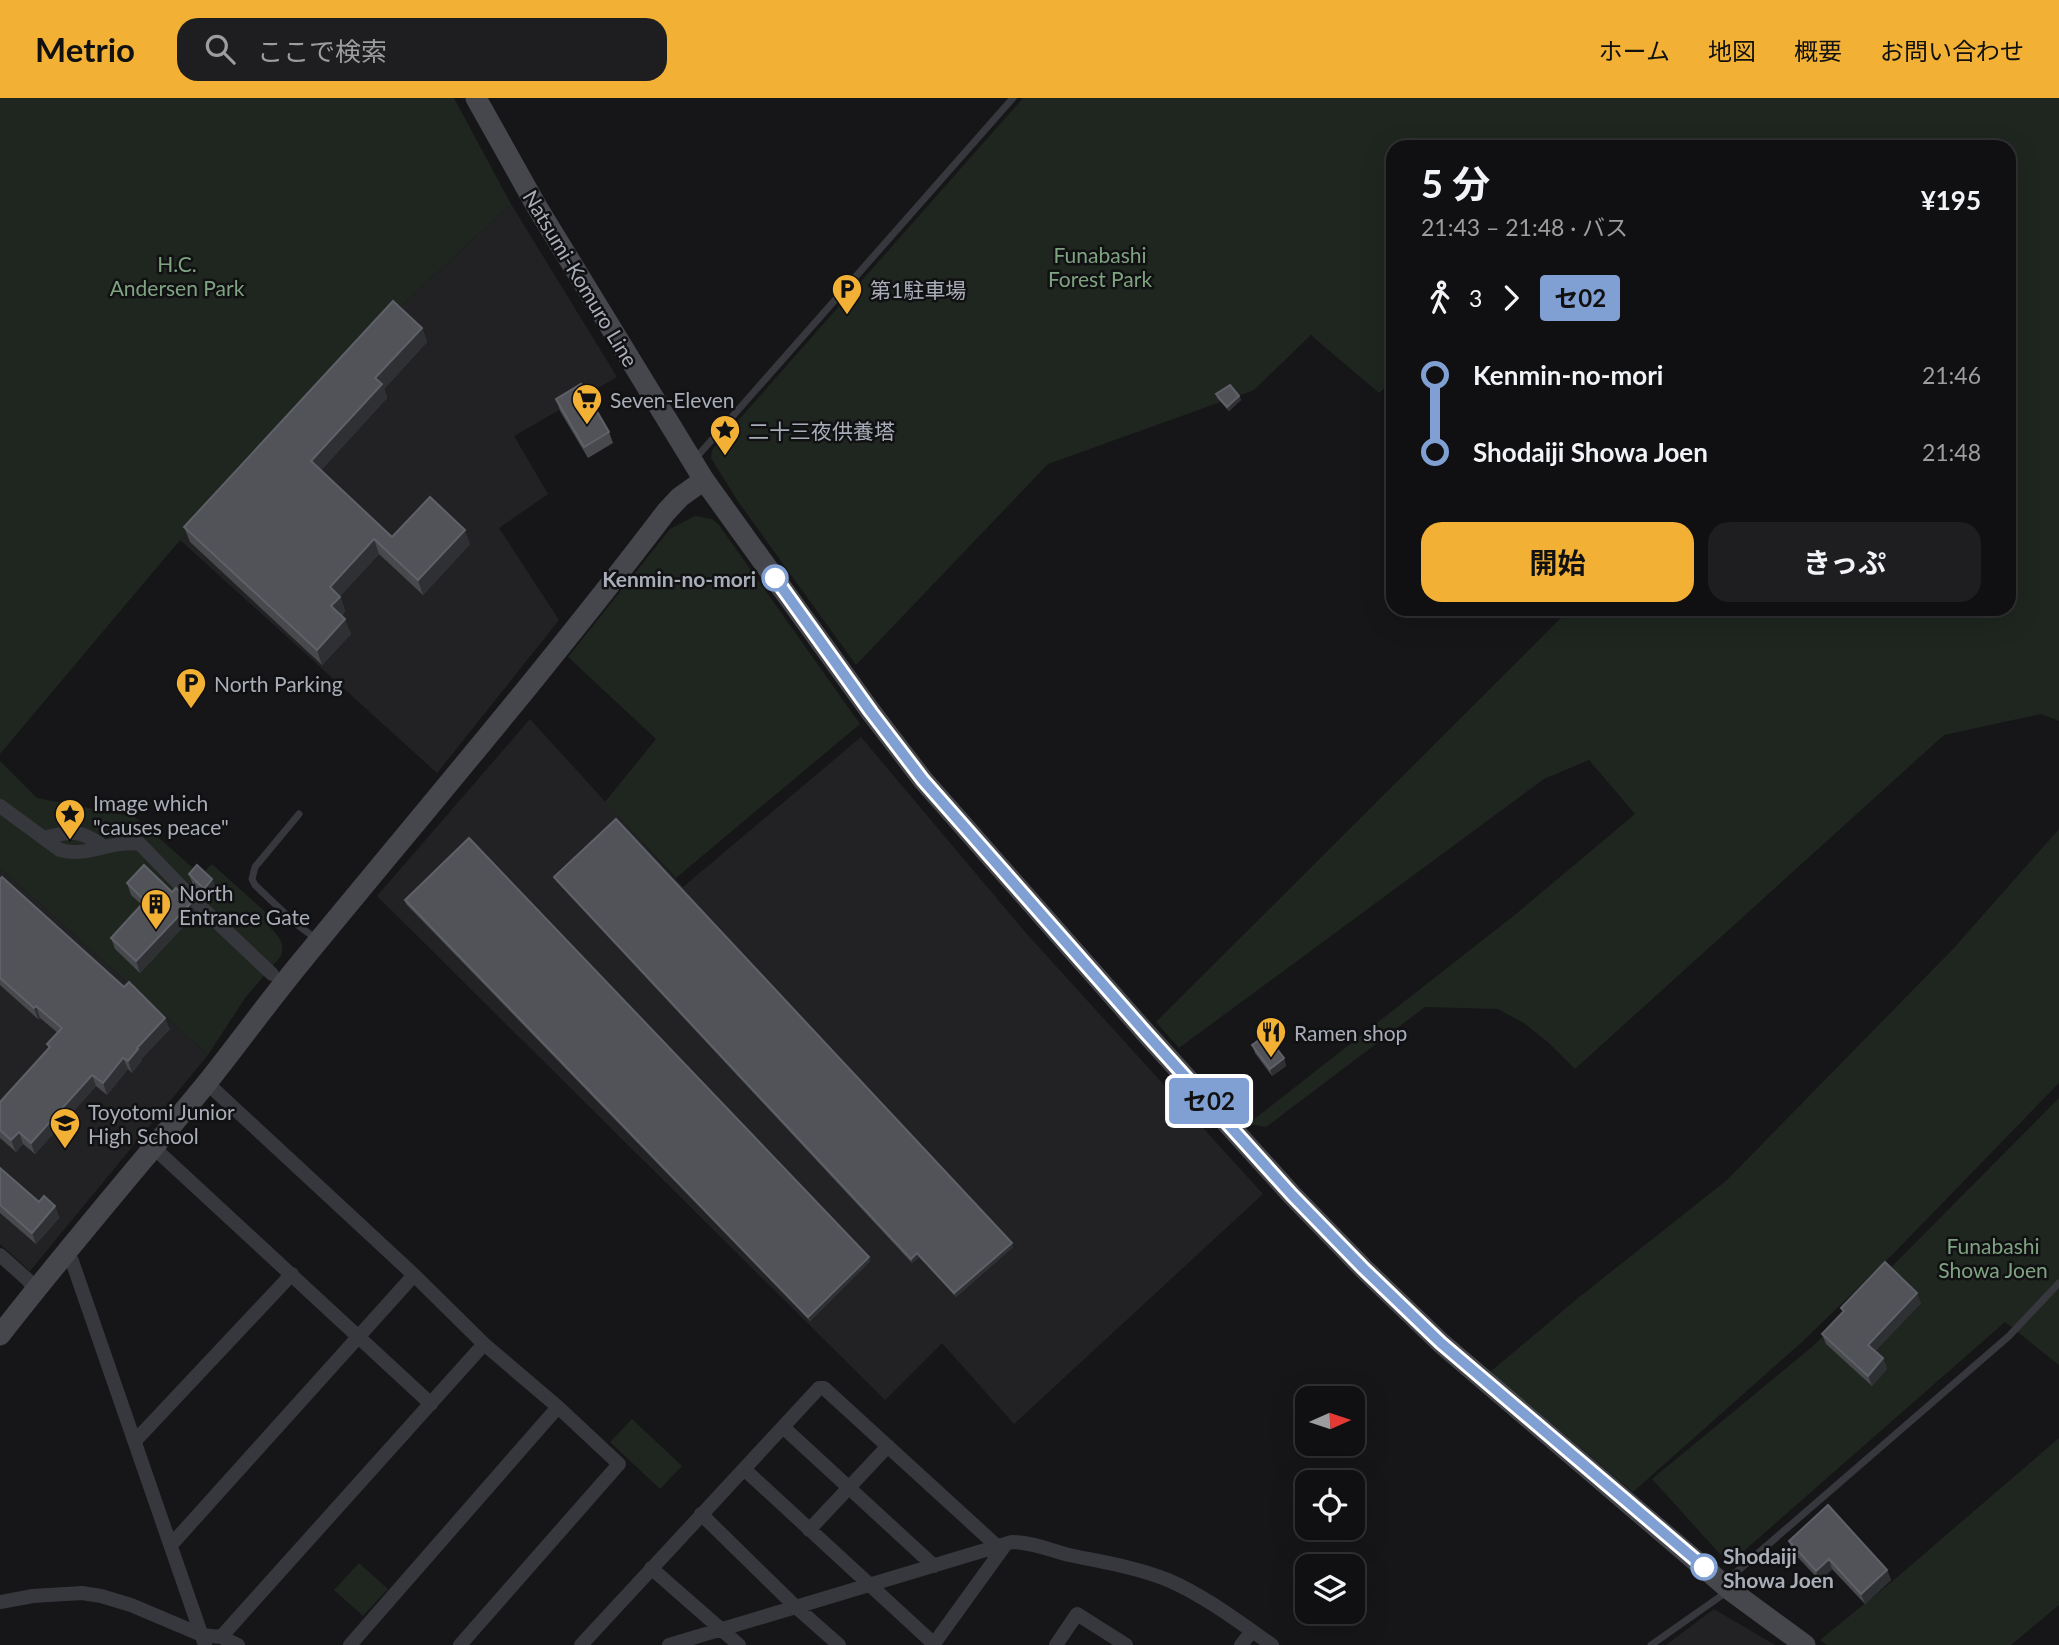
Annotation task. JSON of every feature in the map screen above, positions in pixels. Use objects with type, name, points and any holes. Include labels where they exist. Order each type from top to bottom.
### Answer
[{"type":"main road","name":"Natsumi-Komuro Line","points":[[476,98],[537,207],[698,471],[923,780],[1145,1032],[1292,1195],[1364,1269],[1441,1343],[1727,1586],[1805,1645]]},
{"type":"main road","points":[[0,1335],[207,1083],[318,941],[550,660],[698,471]]},
{"type":"street","points":[[0,806],[60,850],[72,853],[103,846],[140,844],[272,974]]},
{"type":"street","points":[[43,838],[81,832],[103,846]]},
{"type":"street","points":[[207,1083],[414,1275],[484,1344],[619,1464],[460,1645]]},
{"type":"street","points":[[153,1147],[431,1404]]},
{"type":"street","points":[[64,1254],[72,1261],[203,1640]]},
{"type":"street","points":[[0,1255],[28,1280],[35,1290]]},
{"type":"street","points":[[135,1441],[292,1274]]},
{"type":"street","points":[[171,1545],[414,1275]]},
{"type":"street","points":[[221,1637],[484,1344]]},
{"type":"street","points":[[581,1645],[819,1388],[824,1388],[1002,1545]]},
{"type":"street","points":[[350,1645],[558,1407]]},
{"type":"street","points":[[782,1427],[934,1566]]},
{"type":"street","points":[[809,1530],[888,1446]]},
{"type":"street","points":[[744,1469],[933,1645],[1002,1545]]},
{"type":"street","points":[[701,1514],[839,1645]]},
{"type":"street","points":[[669,1645],[1012,1542],[1027,1542],[1045,1549],[1148,1573],[1198,1595],[1272,1645]]},
{"type":"street","points":[[651,1568],[738,1645]]},
{"type":"street","points":[[0,1602],[33,1596],[82,1593],[101,1595],[131,1605],[203,1640],[221,1637],[237,1645]]},
{"type":"street","points":[[1056,1645],[1077,1614],[1126,1645]]},
{"type":"street","points":[[1241,1645],[1252,1632]]},
{"type":"lane","points":[[698,471],[1013,98]]},
{"type":"lane","points":[[299,814],[255,867],[252,879],[295,923],[318,941]]},
{"type":"lane","points":[[1651,1645],[1727,1586],[2009,1336],[2059,1283]]},
{"type":"shaded area","points":[[511,204],[617,377],[514,436],[548,494],[499,528],[559,620],[437,773],[180,540],[320,381]]},
{"type":"shaded area","points":[[530,719],[683,887],[861,737],[1026,933],[1263,1194],[1014,1424],[942,1343],[885,1400],[377,896]]},
{"type":"shaded area","name":"Toyotomi Junior High School","points":[[0,868],[208,1055],[30,1271],[0,1244]]},
{"type":"shaded area","points":[[1714,1609],[1775,1645],[1666,1645]]},
{"type":"green space","name":"H.C. Andersen Park","points":[[0,98],[454,98],[511,204],[320,381],[169,553],[0,754]]},
{"type":"green space","name":"Funabashi Forest Park","points":[[1023,98],[2059,98],[2059,721],[2041,714],[1944,735],[1575,1069],[1524,1023],[1498,1009],[1425,1007],[1266,1127],[1248,1124],[1516,914],[1635,814],[1589,760],[1544,779],[1179,1048],[1156,1022],[1562,616],[2016,616],[2016,140],[1386,140],[1386,386],[1379,393],[1312,334],[1254,390],[1048,464],[856,665],[737,500],[711,458],[712,450]]},
{"type":"green space","points":[[695,516],[712,519],[719,525],[860,724],[676,878],[605,802],[656,739],[568,657],[670,529]]},
{"type":"green space","points":[[0,761],[37,798],[135,817],[201,875],[212,864],[270,916],[265,922],[281,941],[281,956],[245,998],[208,1055],[0,868]]},
{"type":"green space","points":[[2059,829],[2059,1083],[1893,1254],[1802,1342],[1633,1492],[1490,1372],[1578,1298],[1727,1180],[1953,949]]},
{"type":"green space","name":"Funabashi Showa Joen","points":[[2059,1098],[2059,1365],[2005,1322],[1729,1564],[1652,1479],[1813,1346]]},
{"type":"green space","points":[[632,1419],[682,1466],[660,1489],[610,1442]]},
{"type":"green space","points":[[2059,1438],[2059,1605],[2011,1645],[1827,1645],[1820,1640],[1895,1579]]},
{"type":"green space","points":[[359,1563],[388,1589],[363,1616],[334,1590]]},
{"type":"building","points":[[393,301],[422,328],[375,378],[382,384],[311,461],[392,537],[430,497],[465,530],[418,580],[374,539],[330,587],[340,597],[331,606],[345,619],[317,650],[184,527]]},
{"type":"building","points":[[581,384],[609,432],[584,447],[556,399]]},
{"type":"building","points":[[1230,385],[1239,396],[1227,407],[1216,394]]},
{"type":"building","points":[[616,819],[1012,1243],[954,1293],[917,1253],[911,1259],[554,877]]},
{"type":"building","points":[[469,838],[869,1257],[808,1317],[405,900]]},
{"type":"building","points":[[144,865],[172,892],[176,888],[191,903],[136,961],[111,938],[145,901],[127,883]]},
{"type":"building","points":[[197,865],[212,879],[204,889],[189,874]]},
{"type":"building","points":[[2,877],[124,987],[129,982],[165,1018],[128,1061],[123,1058],[103,1083],[92,1075],[31,1143],[19,1132],[11,1140],[0,1130],[0,1102],[50,1047],[47,1044],[62,1028],[0,978]]},
{"type":"building","points":[[1266,1035],[1284,1058],[1270,1069],[1252,1045]]},
{"type":"building","points":[[0,1168],[39,1202],[44,1196],[55,1206],[32,1233],[0,1205]]},
{"type":"building","points":[[1885,1262],[1917,1293],[1868,1345],[1883,1358],[1868,1376],[1822,1334],[1844,1311],[1841,1308]]},
{"type":"building","points":[[1828,1505],[1887,1570],[1861,1594],[1829,1559],[1816,1571],[1789,1541]]},
{"type":"bus line","name":"セ02","points":[[775,578],[923,780],[1292,1195],[1441,1343],[1704,1567]]},
{"type":"place","name":"第1駐車場","points":[[847,316]]},
{"type":"place","name":"Seven-Eleven","points":[[587,426]]},
{"type":"place","name":"二十三夜供養塔","points":[[725,457]]},
{"type":"place","name":"Kenmin-no-mori","points":[[775,578]]},
{"type":"place","name":"North Parking","points":[[191,710]]},
{"type":"place","name":"Image which \"causes peace\"","points":[[70,841]]},
{"type":"place","name":"North Entrance Gate","points":[[156,931]]},
{"type":"place","name":"Ramen shop","points":[[1271,1059]]},
{"type":"place","name":"Toyotomi Junior High School","points":[[65,1150]]},
{"type":"place","name":"Shodaiji Showa Joen","points":[[1704,1567]]}]
